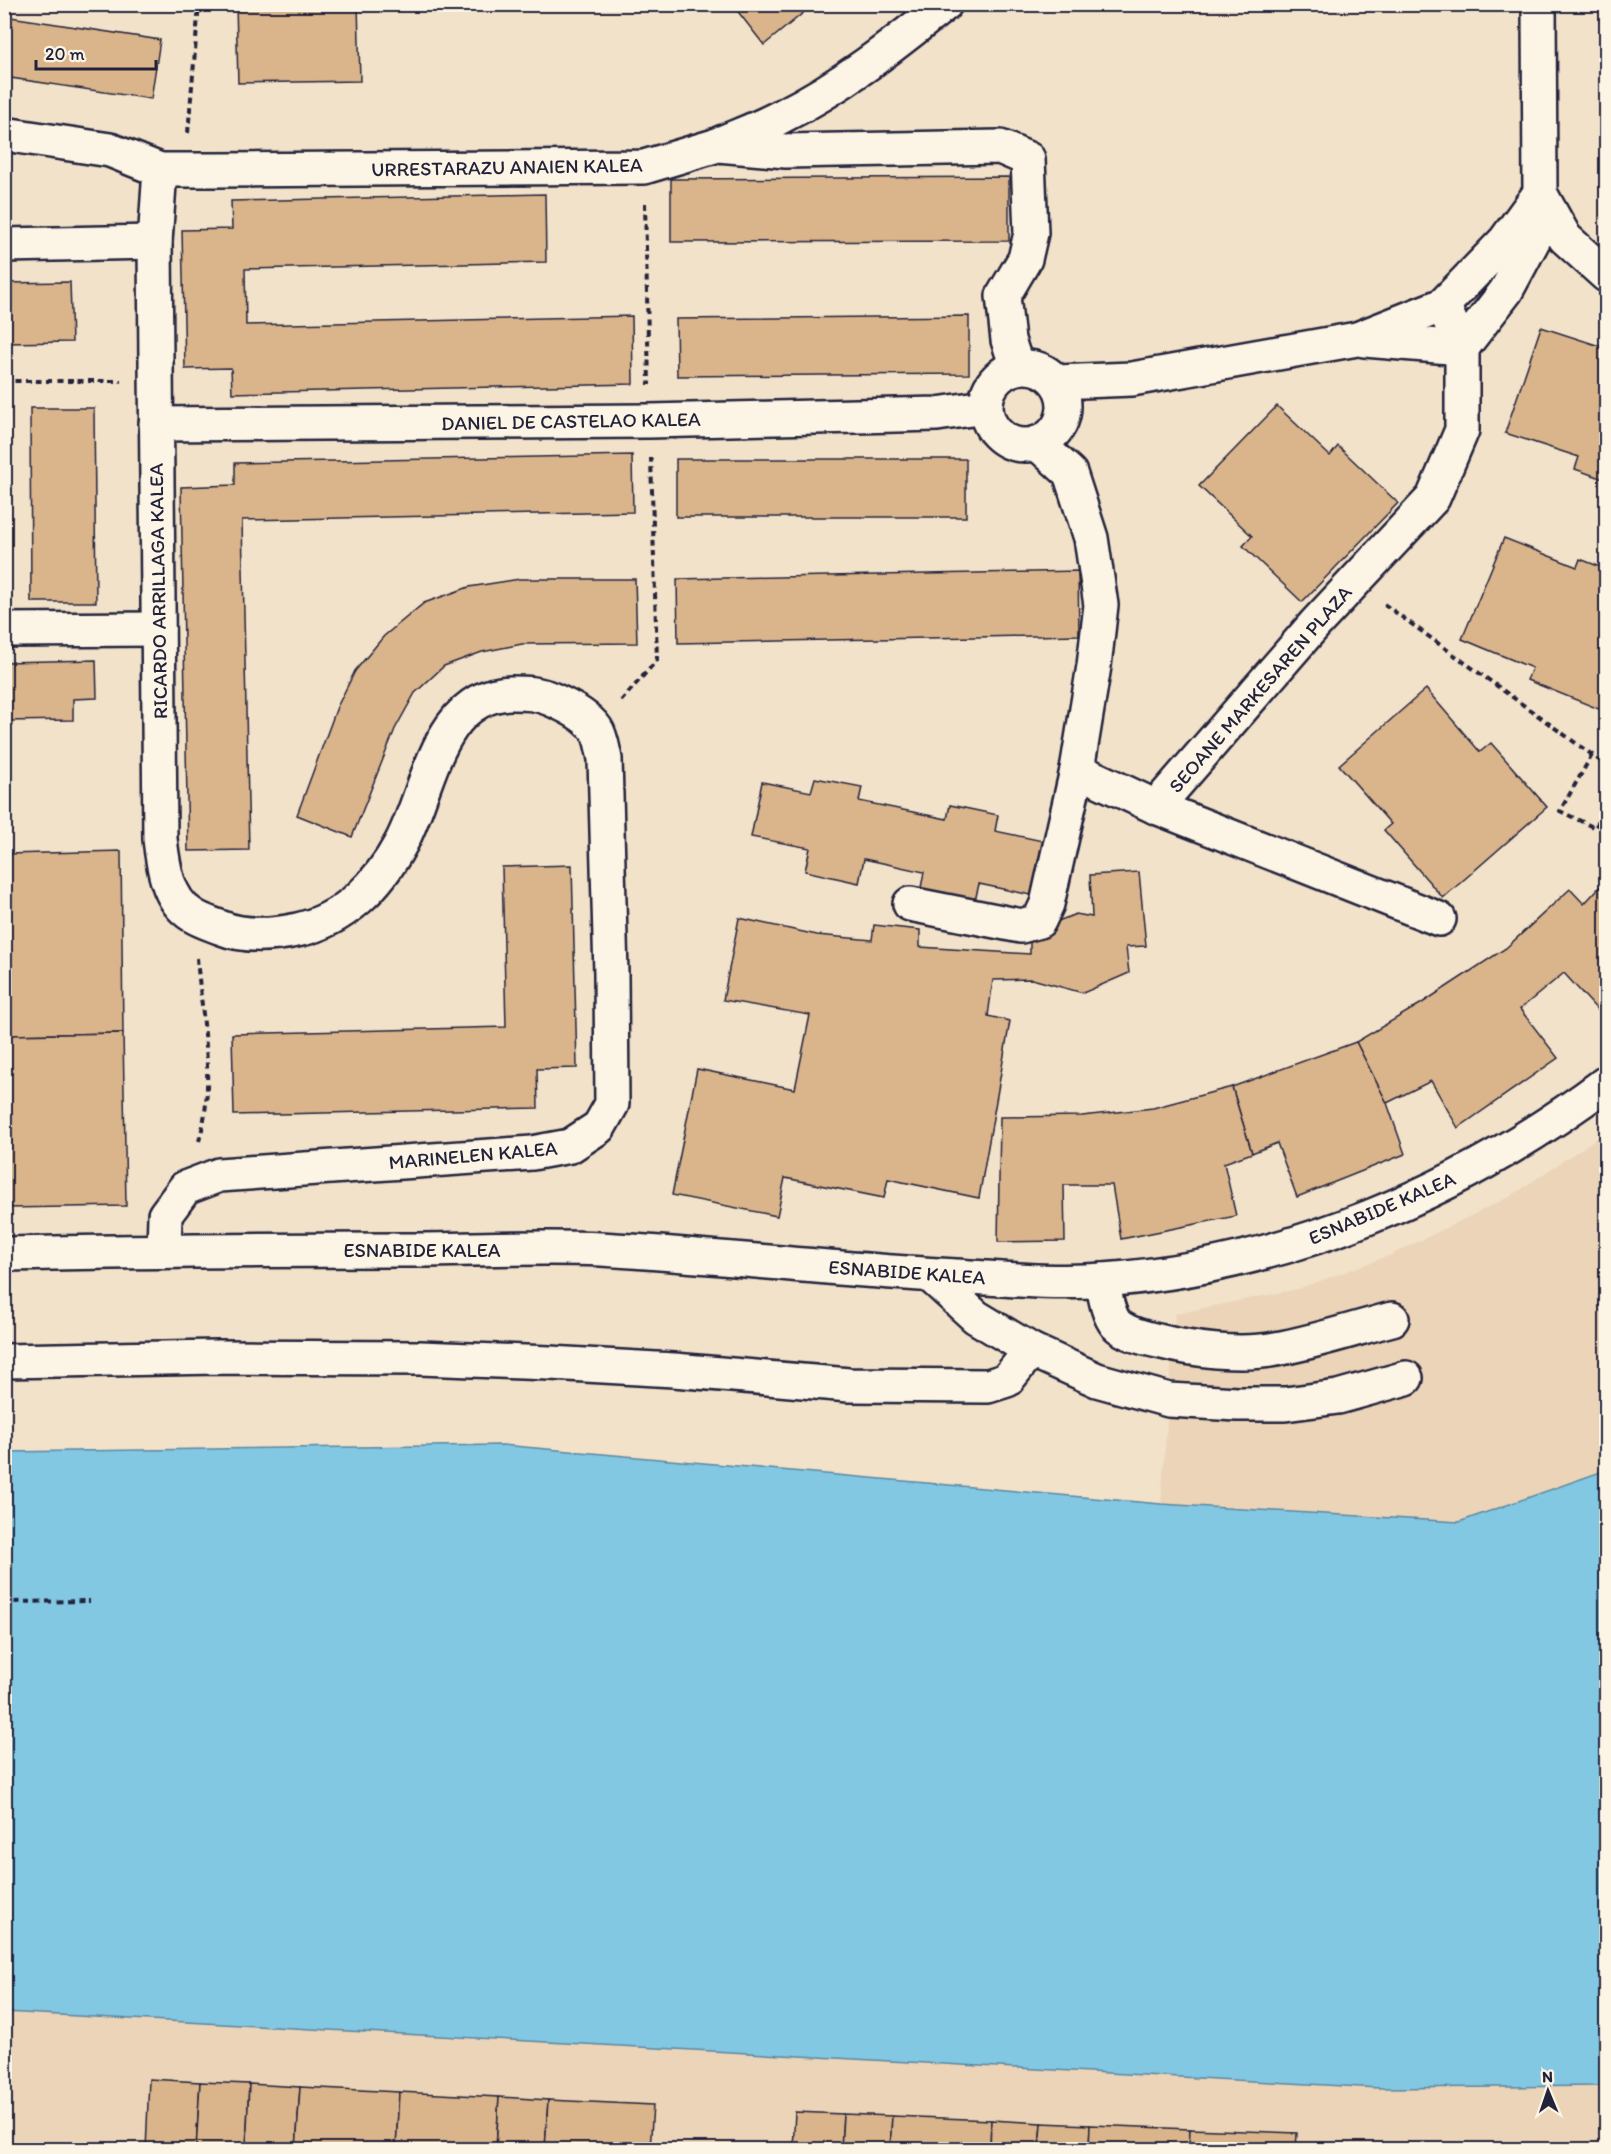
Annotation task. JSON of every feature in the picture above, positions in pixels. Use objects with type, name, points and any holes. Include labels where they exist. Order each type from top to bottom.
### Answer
[{"type":"street","points":[[718,145],[783,116],[845,79],[902,40],[945,4]]},
{"type":"street","points":[[1357,339],[1462,348],[1506,291],[1536,235],[1540,193],[1539,4]]},
{"type":"street","points":[[4,134],[110,150],[160,170]]},
{"type":"street","name":"URRESTARAZU ANAIEN KALEA","points":[[160,170],[644,167],[718,145],[786,151],[1000,147],[1028,159],[1031,233],[1025,259],[1003,296],[1008,340],[1017,367]]},
{"type":"street","name":"RICARDO ARRILLAGA KALEA","points":[[160,170],[155,242],[160,839],[163,869],[173,894],[191,915],[231,932],[275,934],[315,927],[349,908],[376,882],[402,842],[443,740],[463,711],[496,693],[536,693],[569,706],[601,744]]},
{"type":"street","points":[[1540,193],[1565,238],[1606,275]]},
{"type":"street","points":[[1057,382],[1132,379],[1357,339],[1443,305],[1505,241],[1540,193]]},
{"type":"street","points":[[4,245],[155,242]]},
{"type":"street","name":"SEOANE MARKESAREN PLAZA","points":[[1438,919],[1156,807],[1315,624],[1433,498],[1462,430],[1462,348],[1443,305]]},
{"type":"street","points":[[1017,367],[1039,369],[1057,382],[1064,398],[1063,417],[1053,434],[1037,443],[1019,445],[1002,438],[990,424],[986,406],[989,389],[1000,375],[1017,367]]},
{"type":"street","points":[[1063,417],[1132,379]]},
{"type":"street","name":"DANIEL DE CASTELAO KALEA","points":[[156,424],[650,421],[937,414],[986,406]]},
{"type":"street","points":[[910,904],[1021,926],[1038,921],[1047,904],[1077,770],[1094,666],[1101,605],[1091,538],[1070,473],[1037,443]]},
{"type":"street","points":[[6,630],[158,629]]},
{"type":"street","name":"MARINELEN KALEA","points":[[185,1188],[219,1175],[532,1153],[570,1146],[599,1127],[612,1104],[611,974],[601,744]]},
{"type":"street","points":[[1077,770],[1156,807]]},
{"type":"street","name":"ESNABIDE KALEA","points":[[4,1254],[597,1249],[930,1275],[1051,1281],[1102,1280],[1160,1274],[1233,1261],[1314,1239],[1376,1215],[1448,1182],[1508,1150],[1580,1103],[1606,1083]]},
{"type":"street","points":[[164,1251],[165,1215],[185,1188]]},
{"type":"street","points":[[930,1275],[976,1317],[1031,1350],[1097,1380],[1169,1400],[1285,1404],[1338,1397],[1406,1378]]},
{"type":"street","points":[[1102,1280],[1111,1317],[1117,1325],[1131,1333],[1155,1340],[1200,1349],[1251,1352],[1275,1349],[1392,1319]]},
{"type":"street","points":[[4,1361],[218,1357],[420,1358],[674,1370],[849,1385],[988,1386],[1007,1380],[1031,1350]]},
{"type":"path","points":[[187,138],[200,4]]},
{"type":"path","points":[[644,167],[648,370]]},
{"type":"path","points":[[4,381],[156,381]]},
{"type":"path","points":[[601,744],[657,660],[651,466]]},
{"type":"path","points":[[4,509],[6,630]]},
{"type":"path","points":[[1354,582],[1604,763]]},
{"type":"path","points":[[1592,755],[1560,811],[1595,828],[1606,809]]},
{"type":"path","points":[[185,1188],[203,1127],[208,1076],[196,955]]},
{"type":"path","points":[[4,1602],[90,1601]]},
{"type":"shaded area","points":[[1606,1132],[1606,1470],[1459,1522],[1161,1504],[1175,1314],[1298,1289],[1391,1255],[1511,1196]]},
{"type":"shaded area","points":[[4,2012],[1379,2088],[1604,2086],[1606,2057],[1606,2149],[5,2149]]},
{"type":"water","points":[[502,1445],[1161,1504],[1459,1522],[1606,1470],[1606,2057],[1604,2086],[1379,2088],[5,2012],[5,1452]]},
{"type":"building","points":[[236,4],[358,4],[360,81],[238,83]]},
{"type":"building","points":[[732,4],[814,4],[764,45]]},
{"type":"building","points":[[4,16],[160,40],[151,99],[4,77]]},
{"type":"building","points":[[1009,177],[1009,241],[671,242],[671,179]]},
{"type":"building","points":[[545,194],[546,262],[245,269],[246,325],[632,316],[633,384],[232,393],[231,368],[185,369],[182,230],[232,229],[231,201]]},
{"type":"building","points":[[70,282],[72,342],[4,343],[4,283]]},
{"type":"building","points":[[969,316],[969,374],[677,376],[676,319]]},
{"type":"building","points":[[1541,327],[1606,348],[1606,480],[1575,469],[1579,457],[1505,433]]},
{"type":"building","points":[[1277,406],[1330,456],[1338,446],[1398,503],[1302,602],[1243,546],[1252,536],[1199,486]]},
{"type":"building","points":[[30,408],[94,408],[96,602],[31,602]]},
{"type":"building","points":[[632,455],[633,512],[242,520],[249,850],[188,851],[181,487],[235,485],[235,463]]},
{"type":"building","points":[[676,459],[966,459],[966,517],[676,517]]},
{"type":"building","points":[[1504,538],[1577,567],[1580,559],[1606,569],[1606,712],[1527,680],[1532,668],[1462,639]]},
{"type":"building","points":[[1078,571],[1079,635],[678,643],[677,579]]},
{"type":"building","points":[[520,579],[635,579],[637,643],[522,644],[482,652],[444,666],[415,693],[395,729],[352,837],[297,815],[337,707],[355,671],[384,636],[424,603],[469,587]]},
{"type":"building","points":[[96,660],[97,698],[73,699],[73,720],[4,721],[4,662]]},
{"type":"building","points":[[1426,689],[1480,752],[1491,743],[1547,807],[1443,898],[1384,830],[1391,824],[1339,765]]},
{"type":"building","points":[[815,778],[862,787],[859,801],[947,819],[950,805],[998,815],[995,831],[1043,841],[1031,895],[979,884],[974,905],[920,893],[924,872],[864,859],[859,883],[805,871],[810,848],[751,837],[762,782],[811,792]]},
{"type":"building","points":[[121,851],[123,1033],[7,1035],[7,854]]},
{"type":"building","points":[[4,854],[7,854],[8,921],[4,921]]},
{"type":"building","points":[[572,865],[577,1068],[537,1069],[538,1108],[234,1115],[232,1034],[506,1027],[502,867]]},
{"type":"building","points":[[1139,872],[1146,946],[1126,947],[1129,973],[1083,993],[1032,979],[993,980],[988,1016],[1010,1021],[979,1198],[888,1179],[884,1198],[785,1178],[777,1216],[672,1195],[697,1069],[795,1089],[810,1015],[723,1000],[739,918],[817,935],[872,940],[874,925],[920,930],[920,947],[1030,954],[1030,932],[1076,914],[1092,917],[1090,875]]},
{"type":"building","points":[[1606,880],[1606,1007],[1600,1013],[1564,973],[1520,1009],[1558,1058],[1458,1128],[1431,1081],[1387,1103],[1356,1042],[1422,1003],[1506,948],[1570,889],[1584,904]]},
{"type":"building","points":[[123,1033],[126,1206],[7,1208],[7,1035]]},
{"type":"building","points":[[1356,1042],[1387,1103],[1405,1154],[1297,1197],[1277,1143],[1252,1153],[1232,1087]]},
{"type":"building","points":[[1232,1087],[1252,1153],[1224,1163],[1236,1216],[1121,1239],[1112,1185],[1064,1185],[1065,1241],[998,1242],[1000,1117],[1082,1116],[1153,1108]]},
{"type":"building","points":[[149,2079],[200,2082],[196,2150],[146,2150]]},
{"type":"building","points":[[200,2082],[249,2084],[246,2150],[196,2150]]},
{"type":"building","points":[[249,2084],[300,2087],[296,2150],[246,2150]]},
{"type":"building","points":[[300,2087],[399,2092],[396,2150],[296,2150]]},
{"type":"building","points":[[399,2092],[499,2097],[496,2150],[396,2150]]},
{"type":"building","points":[[499,2097],[548,2100],[545,2150],[496,2150]]},
{"type":"building","points":[[548,2100],[653,2105],[650,2150],[545,2150]]},
{"type":"building","points":[[795,2112],[843,2114],[841,2150],[793,2150]]},
{"type":"building","points":[[843,2114],[892,2116],[890,2150],[841,2150]]},
{"type":"building","points":[[892,2116],[991,2120],[990,2150],[890,2150]]},
{"type":"building","points":[[991,2120],[1041,2123],[1039,2150],[990,2150]]},
{"type":"building","points":[[1041,2123],[1090,2125],[1089,2150],[1039,2150]]},
{"type":"building","points":[[1090,2125],[1190,2129],[1189,2150],[1089,2150]]},
{"type":"building","points":[[1190,2129],[1297,2133],[1296,2150],[1189,2150]]}]
